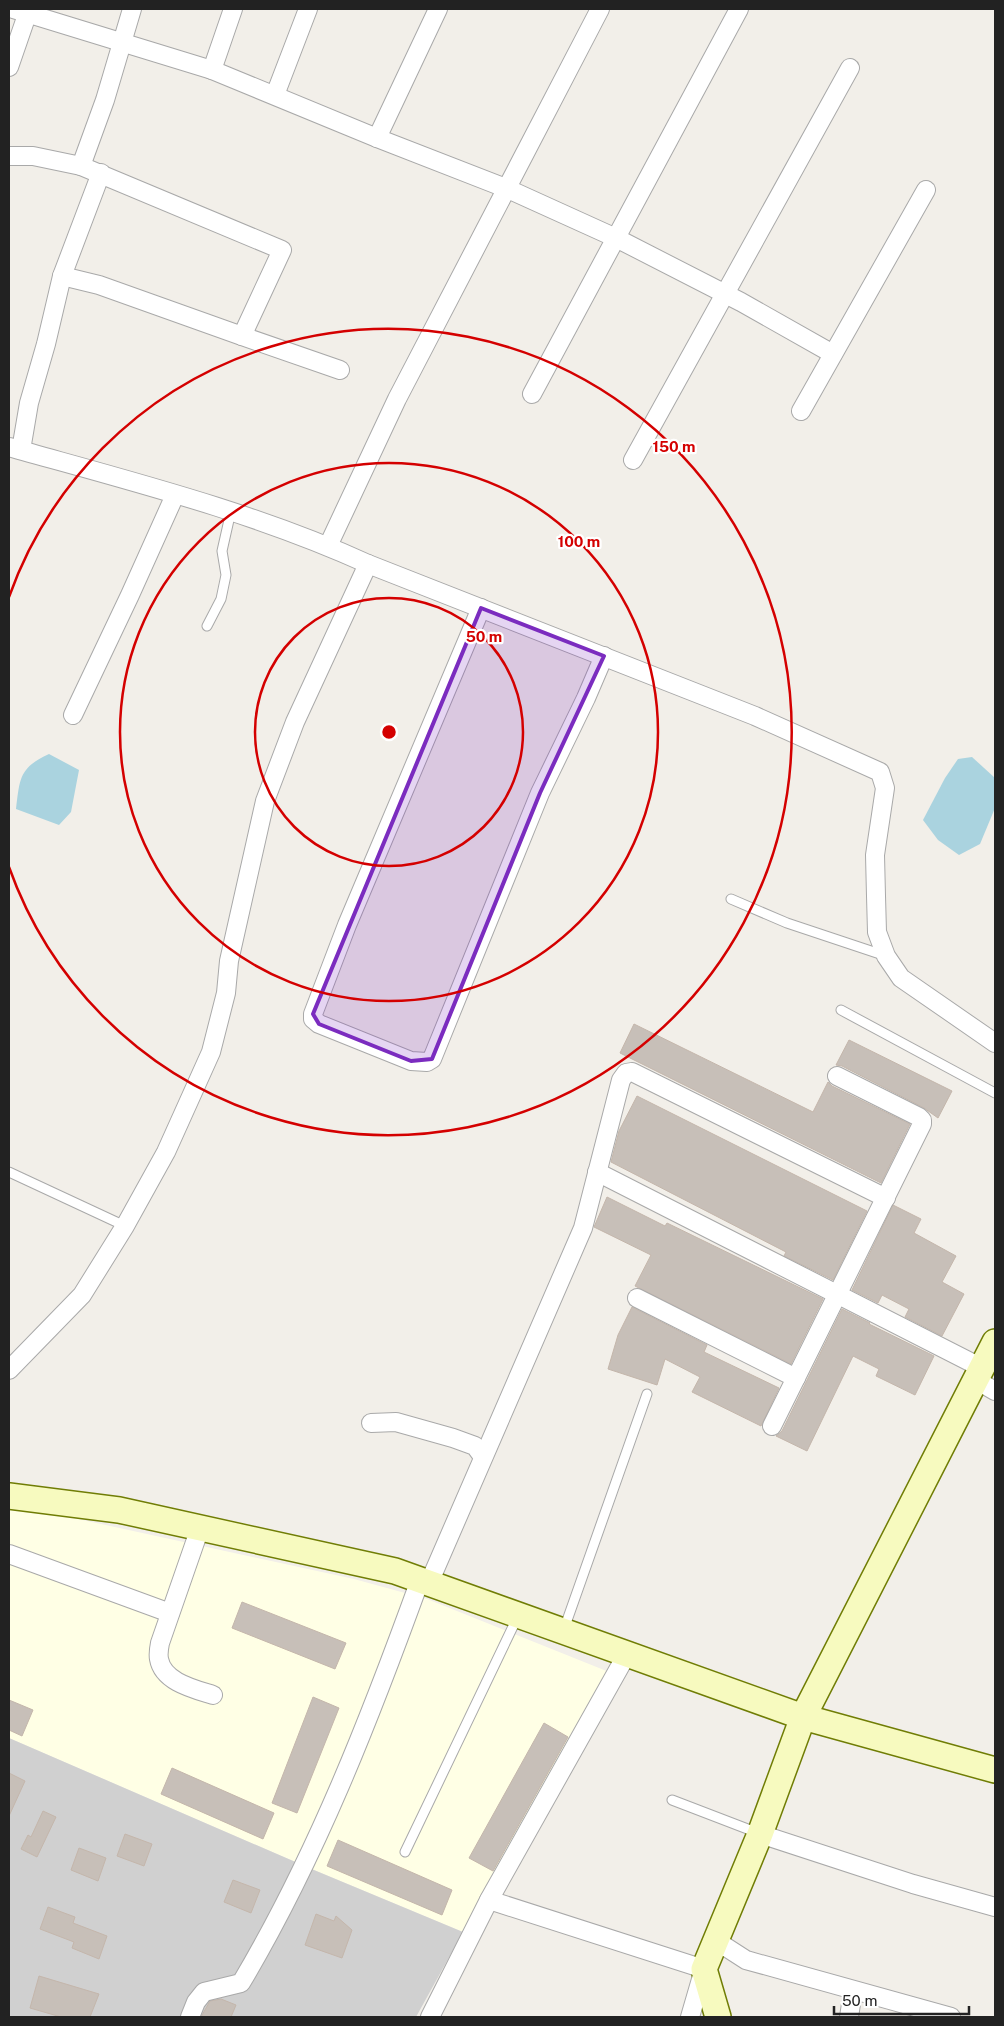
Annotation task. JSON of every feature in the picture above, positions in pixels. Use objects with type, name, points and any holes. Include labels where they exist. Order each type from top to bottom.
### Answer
[{"type":"street","points":[[81,166],[105,100],[132,9]]},
{"type":"street","points":[[212,70],[233,9]]},
{"type":"street","points":[[275,95],[308,9]]},
{"type":"street","points":[[377,138],[438,9]]},
{"type":"street","points":[[328,546],[397,399],[508,189],[600,9]]},
{"type":"street","points":[[532,394],[739,9]]},
{"type":"street","points":[[9,67],[23,10],[121,43],[212,70],[377,138],[508,189],[616,238],[725,294],[833,354]]},
{"type":"street","points":[[633,460],[850,68]]},
{"type":"street","points":[[9,156],[33,156],[81,166],[282,250],[242,336]]},
{"type":"street","points":[[101,173],[62,276],[46,344],[15,449],[231,511],[328,546],[368,564],[755,716],[880,772],[885,788],[875,855],[877,932],[886,956],[901,978],[995,1043]]},
{"type":"street","points":[[801,411],[926,190]]},
{"type":"street","points":[[62,276],[98,285],[340,370]]},
{"type":"street","points":[[73,715],[175,495]]},
{"type":"street","points":[[9,1370],[82,1295],[125,1226],[166,1152],[211,1052],[226,993],[229,960],[266,801],[295,722],[368,564]]},
{"type":"street","points":[[481,608],[347,925],[312,1014],[313,1019],[319,1024],[411,1061],[427,1062],[432,1059],[540,793],[604,656]]},
{"type":"street","points":[[190,2017],[196,2002],[204,1992],[241,1984],[292,1893],[380,1692],[425,1581],[483,1457],[583,1228],[621,1080],[626,1073],[632,1072],[886,1198]]},
{"type":"street","points":[[772,1426],[922,1124],[922,1120],[919,1117],[837,1076]]},
{"type":"street","points":[[597,1172],[837,1295],[984,1380]]},
{"type":"street","points":[[637,1298],[796,1378]]},
{"type":"street","points":[[690,2017],[704,1969],[760,1834],[803,1717],[984,1380],[995,1342]]},
{"type":"street","points":[[371,1423],[396,1422],[453,1438],[475,1446],[483,1457]]},
{"type":"street","points":[[9,1496],[119,1510],[395,1571],[803,1717],[995,1770]]},
{"type":"street","points":[[200,1528],[160,1643],[158,1660],[170,1678],[184,1686],[213,1695]]},
{"type":"street","points":[[9,1554],[170,1613]]},
{"type":"street","points":[[430,2017],[489,1900],[627,1654]]},
{"type":"street","points":[[760,1834],[913,1884],[995,1907]]},
{"type":"street","points":[[489,1900],[704,1969]]},
{"type":"street","points":[[715,1940],[746,1960],[949,2017]]},
{"type":"street","points":[[704,1969],[718,2017]]},
{"type":"street","points":[[849,2017],[853,1991]]},
{"type":"lane","points":[[207,626],[221,599],[226,575],[222,551],[231,511]]},
{"type":"lane","points":[[731,899],[788,923],[886,956]]},
{"type":"lane","points":[[841,1010],[995,1093]]},
{"type":"lane","points":[[9,1172],[125,1226]]},
{"type":"lane","points":[[563,1631],[646,1394]]},
{"type":"lane","points":[[405,1852],[518,1616]]},
{"type":"lane","points":[[672,1800],[760,1834]]},
{"type":"highlighted area","points":[[481,608],[604,656],[540,793],[432,1059],[411,1061],[319,1024],[313,1014]]},
{"type":"shaded area","points":[[9,1504],[354,1579],[427,1599],[609,1672],[463,1932],[314,1870],[9,1738]]},
{"type":"shaded area","points":[[9,1738],[314,1870],[463,1932],[416,2017],[9,2017]]},
{"type":"water","points":[[49,754],[79,770],[71,812],[59,825],[16,809],[20,782],[26,769]]},
{"type":"water","points":[[972,757],[995,778],[995,808],[980,844],[959,855],[938,840],[923,820],[945,778],[958,759]]},
{"type":"building","points":[[634,1024],[813,1112],[828,1082],[832,1086],[910,1124],[881,1183],[620,1053]]},
{"type":"building","points":[[849,1040],[952,1091],[938,1118],[924,1108],[842,1066],[836,1065]]},
{"type":"building","points":[[637,1096],[867,1211],[833,1280],[784,1256],[786,1252],[611,1162],[619,1131]]},
{"type":"building","points":[[607,1197],[665,1226],[667,1223],[823,1299],[791,1364],[635,1286],[651,1255],[594,1227]]},
{"type":"building","points":[[893,1205],[921,1219],[914,1233],[956,1256],[942,1282],[964,1294],[942,1336],[905,1317],[909,1309],[882,1295],[878,1303],[852,1290]]},
{"type":"building","points":[[632,1307],[707,1345],[704,1352],[779,1388],[761,1426],[692,1392],[700,1377],[665,1359],[657,1385],[608,1369],[618,1335]]},
{"type":"building","points":[[842,1309],[934,1356],[915,1395],[876,1376],[879,1369],[853,1356],[807,1451],[776,1436],[782,1431]]},
{"type":"building","points":[[242,1602],[346,1643],[335,1669],[232,1628]]},
{"type":"building","points":[[313,1697],[339,1708],[297,1813],[272,1803]]},
{"type":"building","points":[[9,1700],[33,1710],[22,1736],[9,1730]]},
{"type":"building","points":[[544,1723],[568,1737],[493,1871],[469,1858]]},
{"type":"building","points":[[172,1768],[274,1813],[263,1839],[161,1794]]},
{"type":"building","points":[[9,1773],[25,1781],[9,1816]]},
{"type":"building","points":[[43,1811],[56,1817],[37,1857],[21,1849],[28,1835],[31,1837]]},
{"type":"building","points":[[125,1834],[152,1844],[144,1866],[117,1856]]},
{"type":"building","points":[[338,1840],[452,1890],[442,1915],[327,1866]]},
{"type":"building","points":[[79,1848],[106,1858],[98,1881],[71,1870]]},
{"type":"building","points":[[233,1880],[260,1890],[251,1913],[224,1902]]},
{"type":"building","points":[[48,1907],[75,1917],[73,1923],[107,1936],[99,1959],[72,1948],[74,1942],[40,1929]]},
{"type":"building","points":[[316,1914],[334,1921],[336,1916],[352,1930],[342,1958],[305,1945]]},
{"type":"building","points":[[39,1976],[99,1994],[90,2017],[61,2017],[30,2008]]},
{"type":"building","points":[[221,1999],[236,2005],[231,2017],[201,2017],[210,2001]]}]
